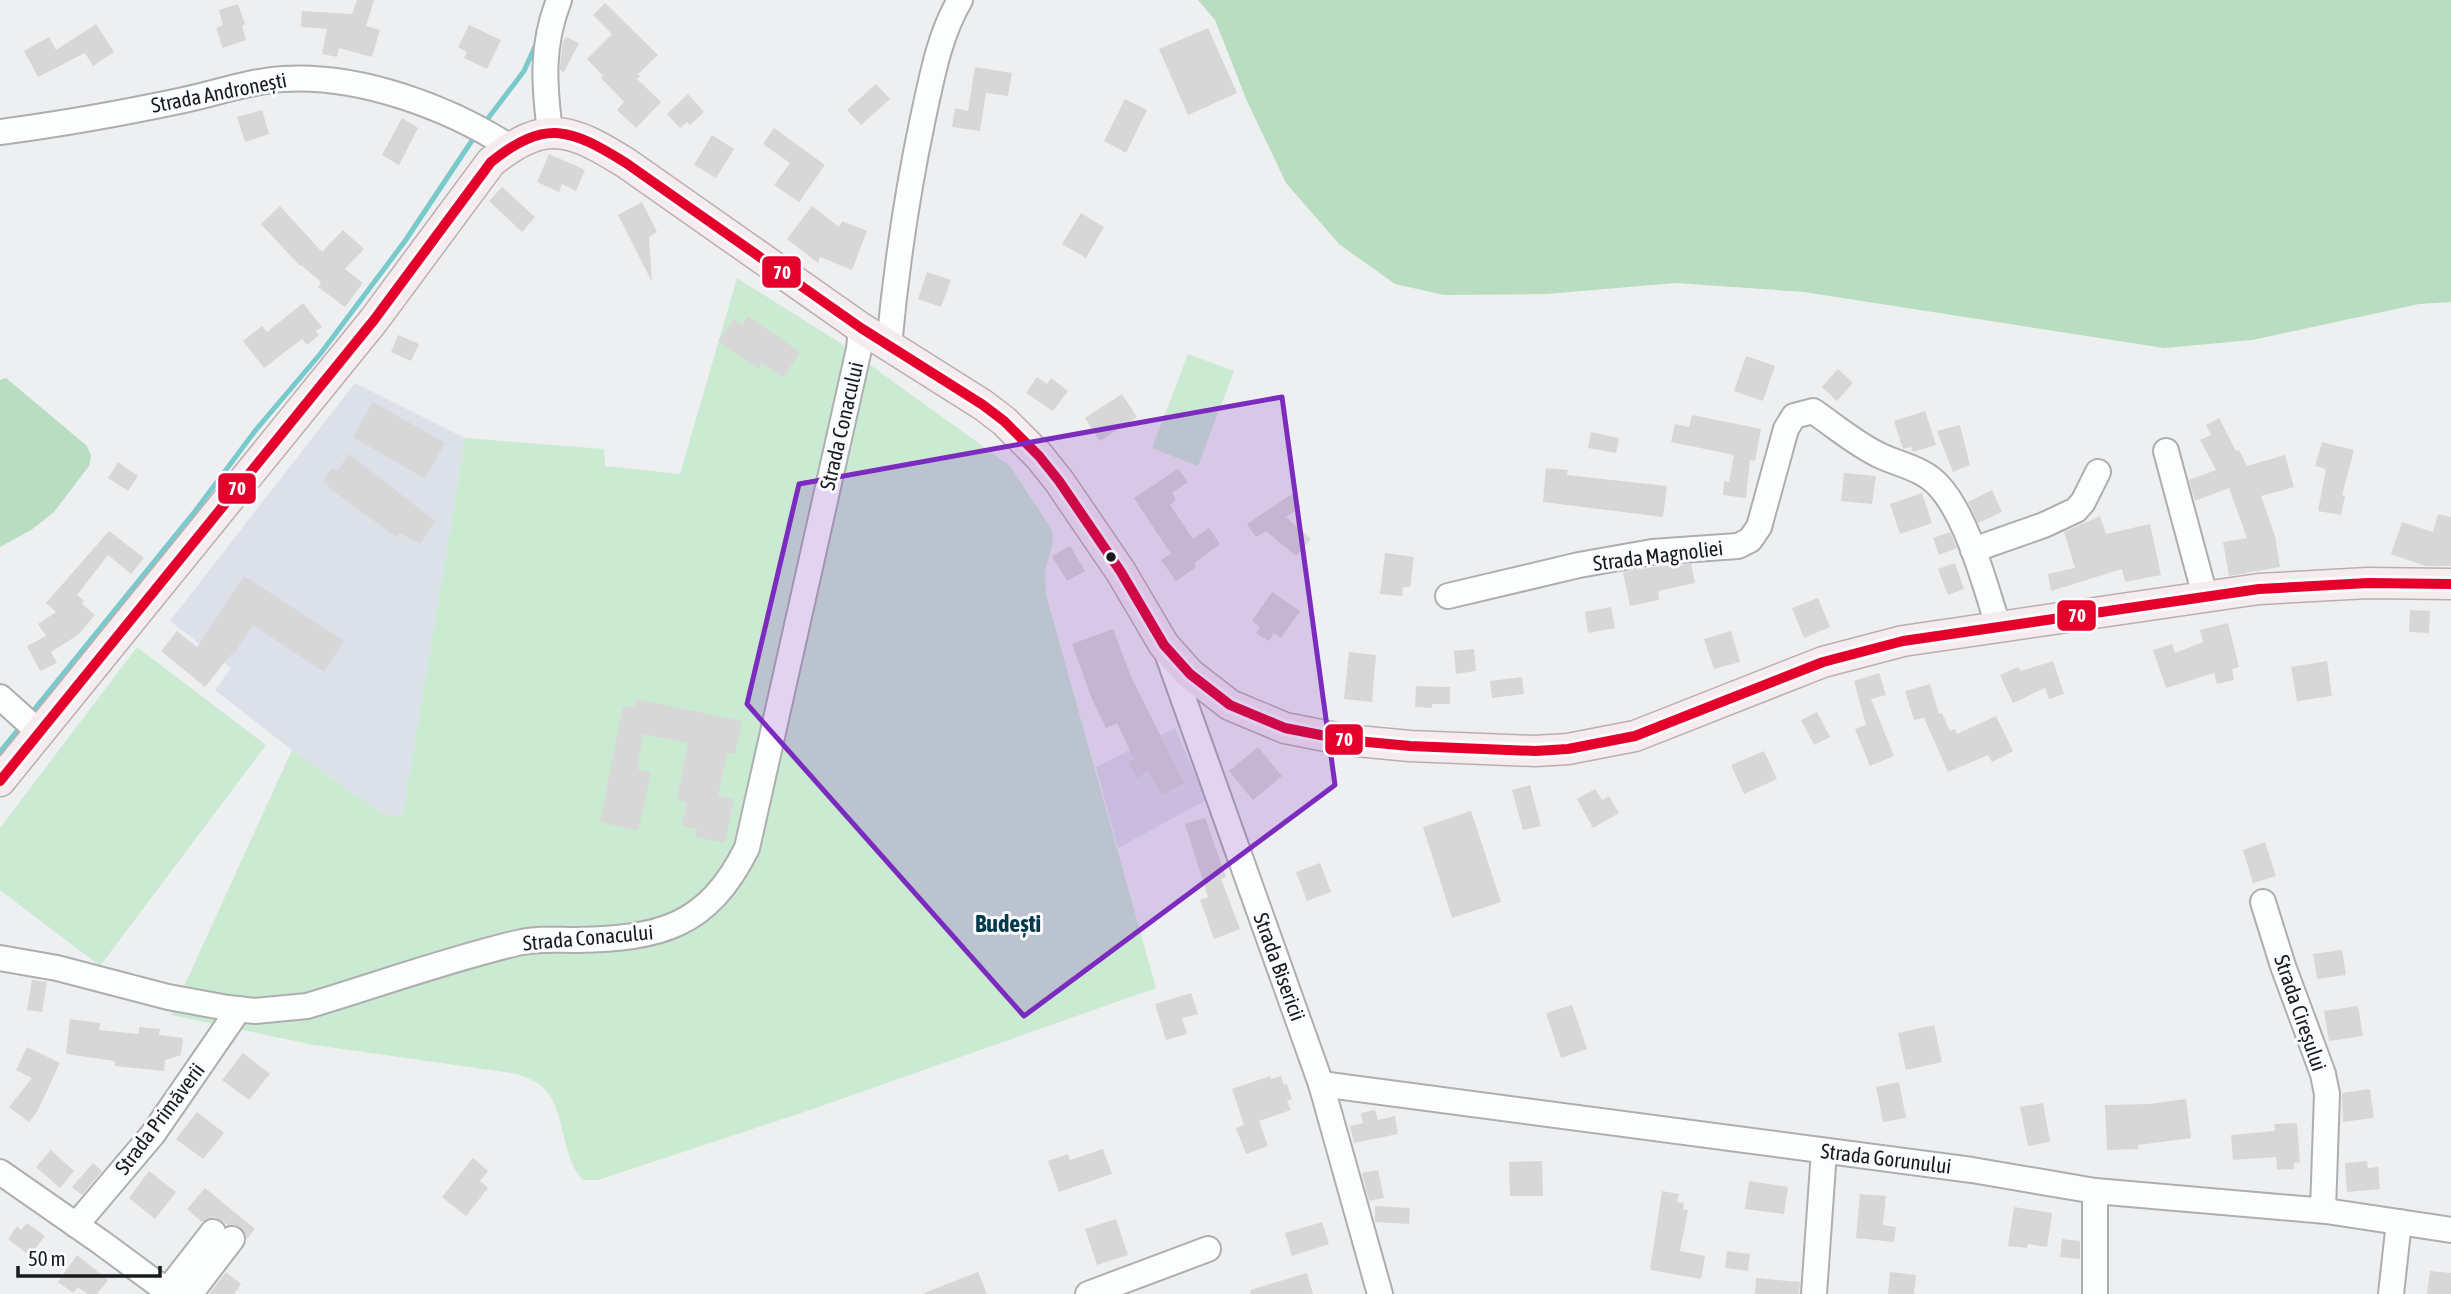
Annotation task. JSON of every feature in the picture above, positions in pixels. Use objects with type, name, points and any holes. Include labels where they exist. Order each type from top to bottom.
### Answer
[{"type":"main road","points":[[0,781],[37,730],[374,320],[491,162],[494,137],[531,137],[550,132],[571,134],[594,143],[626,163],[862,328],[983,405],[1021,436],[1039,456],[1088,522],[1164,645],[1190,674],[1209,691],[1239,709],[1285,728],[1346,740],[1410,746],[1535,751],[1593,746],[1635,736],[1823,662],[1903,641],[1999,629],[2205,596],[2312,585],[2451,584]]},
{"type":"street","points":[[550,132],[544,67],[548,32],[558,0]]},
{"type":"street","points":[[889,346],[908,187],[934,64],[949,18],[960,0]]},
{"type":"street","name":"Strada Andronești","points":[[0,132],[73,122],[282,79],[318,79],[360,86],[456,116],[494,137]]},
{"type":"street","name":"Strada Conacului","points":[[0,958],[57,968],[168,997],[239,1009],[280,1010],[307,1006],[521,942],[643,936],[665,931],[700,910],[720,892],[736,871],[747,848],[862,328]]},
{"type":"street","name":"Strada Magnoliei","points":[[1448,596],[1591,563],[1651,552],[1738,546],[1751,540],[1759,527],[1786,429],[1794,416],[1813,411],[1879,456],[1915,468],[1936,483],[1947,496],[1973,550],[1999,629]]},
{"type":"street","points":[[2166,451],[2205,596]]},
{"type":"street","points":[[1973,550],[2044,525],[2076,510],[2098,472]]},
{"type":"street","name":"Strada Bisericii","points":[[1164,645],[1321,1084],[1380,1294]]},
{"type":"street","points":[[8,704],[37,730]]},
{"type":"street","name":"Strada Cireșului","points":[[2263,902],[2283,966],[2323,1074],[2327,1094],[2323,1210]]},
{"type":"street","name":"Strada Primăverii","points":[[76,1225],[153,1134],[239,1009]]},
{"type":"street","name":"Strada Gorunului","points":[[1321,1084],[1972,1170],[2095,1191],[2323,1210],[2451,1230]]},
{"type":"street","points":[[1814,1294],[1824,1151]]},
{"type":"street","points":[[0,1172],[176,1293],[223,1236]]},
{"type":"street","points":[[2095,1191],[2095,1294]]},
{"type":"street","points":[[2391,1294],[2399,1222]]},
{"type":"street","points":[[1088,1294],[1208,1250]]},
{"type":"highlighted area","points":[[1282,397],[1335,785],[1024,1016],[747,704],[799,484]]},
{"type":"shaded area","points":[[355,383],[465,438],[403,814],[395,817],[380,812],[292,750],[215,690],[231,668],[170,621]]},
{"type":"shaded area","points":[[1175,728],[1206,800],[1118,848],[1096,767]]},
{"type":"green space","points":[[1198,0],[2451,0],[2451,302],[2419,304],[2252,340],[2164,348],[1804,292],[1676,283],[1546,294],[1444,295],[1395,284],[1339,244],[1286,183],[1247,101],[1215,20]]},
{"type":"green space","points":[[737,278],[837,341],[1010,466],[1052,530],[1053,542],[1045,571],[1046,595],[1156,988],[810,1110],[598,1180],[583,1180],[575,1170],[559,1117],[548,1093],[539,1084],[518,1074],[314,1045],[171,1015],[292,750],[380,812],[395,817],[403,813],[465,438],[604,449],[605,466],[680,474]]},
{"type":"green space","points":[[1188,354],[1234,371],[1198,466],[1152,448]]},
{"type":"green space","points":[[6,378],[87,446],[91,456],[89,466],[54,512],[31,530],[0,547],[0,380]]},
{"type":"green space","points":[[137,647],[266,745],[100,966],[0,890],[0,828]]},
{"type":"building","points":[[357,0],[374,0],[366,26],[380,30],[372,57],[339,48],[337,57],[322,54],[327,29],[301,27],[302,11],[352,14]]},
{"type":"building","points":[[605,3],[658,55],[638,74],[640,76],[637,79],[661,102],[636,128],[617,110],[624,102],[587,59],[612,34],[593,15]]},
{"type":"building","points":[[238,4],[245,24],[242,26],[246,40],[223,48],[216,28],[223,25],[219,10]]},
{"type":"building","points":[[96,24],[114,52],[93,66],[85,53],[38,77],[24,51],[49,37],[56,50]]},
{"type":"building","points":[[469,25],[501,40],[487,69],[464,58],[467,52],[458,47]]},
{"type":"building","points":[[1208,28],[1237,93],[1188,115],[1159,49]]},
{"type":"building","points":[[566,37],[579,43],[564,72],[560,70],[560,66]]},
{"type":"building","points":[[975,67],[1012,73],[1008,96],[986,93],[980,131],[952,127],[955,108],[968,111]]},
{"type":"building","points":[[876,84],[890,99],[861,125],[847,110]]},
{"type":"building","points":[[688,94],[704,112],[690,125],[687,122],[680,128],[667,114]]},
{"type":"building","points":[[1125,99],[1147,110],[1126,153],[1104,141]]},
{"type":"building","points":[[262,110],[269,134],[245,142],[237,117]]},
{"type":"building","points":[[402,118],[418,128],[399,165],[382,155]]},
{"type":"building","points":[[774,128],[825,165],[799,202],[774,185],[790,163],[763,144]]},
{"type":"building","points":[[712,135],[734,149],[716,178],[694,165]]},
{"type":"building","points":[[549,154],[585,170],[576,191],[562,184],[559,192],[537,182]]},
{"type":"building","points":[[502,187],[535,217],[522,232],[489,201]]},
{"type":"building","points":[[642,202],[657,232],[649,237],[652,282],[618,215]]},
{"type":"building","points":[[280,206],[322,252],[343,230],[364,249],[345,269],[363,283],[345,307],[318,287],[321,282],[300,266],[261,224]]},
{"type":"building","points":[[812,206],[839,227],[842,221],[867,231],[852,270],[820,257],[818,263],[787,239]]},
{"type":"building","points":[[1081,213],[1104,227],[1086,258],[1062,244]]},
{"type":"building","points":[[927,272],[951,280],[941,307],[918,299]]},
{"type":"building","points":[[303,303],[322,327],[316,331],[319,335],[307,345],[302,339],[264,368],[243,341],[262,326],[267,332]]},
{"type":"building","points":[[748,316],[800,352],[783,378],[762,363],[758,369],[718,341],[734,319],[742,325]]},
{"type":"building","points":[[398,335],[419,344],[411,361],[391,352]]},
{"type":"building","points":[[1746,356],[1775,366],[1763,401],[1734,391]]},
{"type":"building","points":[[1838,369],[1853,383],[1837,401],[1822,387]]},
{"type":"building","points":[[1037,377],[1047,384],[1051,378],[1068,391],[1053,411],[1026,393]]},
{"type":"building","points":[[1122,394],[1137,417],[1100,441],[1085,418]]},
{"type":"building","points":[[373,402],[445,443],[425,479],[353,437]]},
{"type":"building","points":[[1925,411],[1936,445],[1913,452],[1911,447],[1903,449],[1894,421]]},
{"type":"building","points":[[1692,415],[1761,429],[1755,461],[1750,460],[1746,498],[1723,495],[1724,481],[1729,482],[1734,455],[1671,442],[1675,424],[1689,427]]},
{"type":"building","points":[[2219,418],[2247,466],[2285,455],[2294,487],[2261,496],[2275,536],[2280,567],[2229,576],[2223,542],[2247,538],[2229,488],[2195,501],[2189,480],[2216,470],[2200,440],[2211,435],[2206,425]]},
{"type":"building","points":[[1960,425],[1970,465],[1953,472],[1937,431]]},
{"type":"building","points":[[1591,432],[1619,438],[1616,453],[1588,448]]},
{"type":"building","points":[[2322,442],[2354,450],[2342,495],[2345,496],[2341,515],[2318,511],[2326,469],[2315,466]]},
{"type":"building","points":[[349,454],[435,521],[420,544],[399,533],[396,537],[328,487],[323,480],[332,468],[337,471]]},
{"type":"building","points":[[118,462],[138,476],[128,491],[108,478]]},
{"type":"building","points":[[1546,468],[1568,470],[1567,475],[1667,486],[1663,517],[1543,502]]},
{"type":"building","points":[[1178,469],[1188,482],[1172,493],[1176,500],[1170,505],[1193,539],[1209,528],[1220,544],[1194,563],[1196,567],[1176,581],[1161,560],[1171,554],[1134,498]]},
{"type":"building","points":[[1844,473],[1876,476],[1872,504],[1841,501]]},
{"type":"building","points":[[1992,490],[2002,512],[1978,523],[1968,502]]},
{"type":"building","points":[[1922,493],[1932,523],[1900,534],[1890,504]]},
{"type":"building","points":[[1292,494],[1301,507],[1286,517],[1311,539],[1296,556],[1266,531],[1256,537],[1247,524]]},
{"type":"building","points":[[2438,514],[2451,517],[2451,566],[2425,566],[2391,554],[2402,522],[2433,532]]},
{"type":"building","points":[[2100,516],[2106,534],[2150,524],[2161,575],[2125,582],[2122,569],[2051,591],[2048,574],[2075,568],[2064,532]]},
{"type":"building","points":[[109,531],[144,558],[131,574],[108,555],[77,595],[84,601],[82,604],[95,615],[78,635],[51,652],[57,663],[40,671],[27,646],[46,636],[38,624],[56,612],[46,603]]},
{"type":"building","points":[[1950,532],[1957,548],[1939,555],[1933,538]]},
{"type":"building","points":[[1070,546],[1085,571],[1067,581],[1052,556]]},
{"type":"building","points":[[1385,553],[1414,557],[1410,587],[1403,587],[1402,596],[1380,594]]},
{"type":"building","points":[[1955,563],[1964,589],[1948,595],[1938,569]]},
{"type":"building","points":[[1691,564],[1695,583],[1658,591],[1659,600],[1630,606],[1623,572]]},
{"type":"building","points":[[244,576],[344,641],[324,672],[253,625],[233,655],[231,654],[205,687],[161,651],[177,631],[197,647]]},
{"type":"building","points":[[1272,592],[1300,611],[1281,638],[1274,633],[1269,641],[1256,633],[1260,627],[1252,621]]},
{"type":"building","points":[[1818,598],[1830,627],[1804,638],[1792,608]]},
{"type":"building","points":[[1611,607],[1615,628],[1588,633],[1585,612]]},
{"type":"building","points":[[2410,610],[2430,611],[2429,633],[2409,632]]},
{"type":"building","points":[[2228,623],[2239,667],[2232,669],[2234,680],[2217,684],[2214,673],[2166,688],[2153,650],[2172,644],[2175,653],[2203,642],[2200,630]]},
{"type":"building","points":[[1113,629],[1131,677],[1184,783],[1162,795],[1148,771],[1137,778],[1128,762],[1134,759],[1117,723],[1106,728],[1072,644]]},
{"type":"building","points":[[1731,631],[1740,662],[1714,669],[1704,639]]},
{"type":"building","points":[[1474,649],[1476,671],[1456,674],[1454,651]]},
{"type":"building","points":[[1349,652],[1376,655],[1372,702],[1344,699]]},
{"type":"building","points":[[2053,661],[2064,694],[2049,699],[2045,688],[2013,703],[2000,675],[2018,667],[2021,671]]},
{"type":"building","points":[[2327,661],[2332,696],[2297,701],[2291,667]]},
{"type":"building","points":[[1879,673],[1886,695],[1871,699],[1894,756],[1870,766],[1855,729],[1866,725],[1854,681]]},
{"type":"building","points":[[1522,677],[1524,694],[1492,698],[1490,681]]},
{"type":"building","points":[[1930,684],[1939,714],[1942,713],[1950,731],[1955,729],[1957,734],[1996,716],[2013,751],[1992,762],[1988,755],[1948,772],[1924,718],[1914,720],[1905,691]]},
{"type":"building","points":[[1416,686],[1450,687],[1450,704],[1432,704],[1432,708],[1415,707]]},
{"type":"building","points":[[636,699],[742,721],[735,754],[727,753],[718,796],[734,799],[725,843],[695,837],[697,829],[682,826],[687,803],[677,800],[688,743],[643,734],[637,769],[651,773],[638,831],[600,822],[623,706],[635,708]]},
{"type":"building","points":[[1817,712],[1830,737],[1814,745],[1801,720]]},
{"type":"building","points":[[1258,747],[1282,776],[1253,800],[1229,771]]},
{"type":"building","points":[[1764,751],[1777,779],[1744,794],[1731,765]]},
{"type":"building","points":[[1530,785],[1541,826],[1523,830],[1512,790]]},
{"type":"building","points":[[1595,789],[1602,800],[1609,796],[1619,813],[1593,828],[1577,799]]},
{"type":"building","points":[[1471,811],[1501,902],[1452,918],[1423,827]]},
{"type":"building","points":[[1205,818],[1226,877],[1221,879],[1240,929],[1214,939],[1200,900],[1208,897],[1185,824]]},
{"type":"building","points":[[2265,842],[2276,876],[2253,883],[2243,850]]},
{"type":"building","points":[[1320,863],[1331,892],[1307,901],[1296,872]]},
{"type":"building","points":[[2342,950],[2346,975],[2317,979],[2313,954]]},
{"type":"building","points":[[32,980],[47,982],[42,1012],[27,1010]]},
{"type":"building","points":[[1191,993],[1198,1014],[1182,1018],[1187,1034],[1166,1040],[1155,1004]]},
{"type":"building","points":[[1572,1005],[1587,1049],[1561,1058],[1546,1013]]},
{"type":"building","points":[[2358,1006],[2363,1036],[2329,1041],[2324,1011]]},
{"type":"building","points":[[70,1019],[100,1023],[99,1030],[139,1034],[139,1027],[160,1029],[159,1035],[183,1038],[181,1055],[165,1060],[164,1071],[115,1066],[115,1061],[66,1054]]},
{"type":"building","points":[[1934,1025],[1942,1062],[1906,1070],[1898,1033]]},
{"type":"building","points":[[27,1047],[60,1063],[37,1112],[29,1122],[9,1107],[32,1078],[16,1070]]},
{"type":"building","points":[[243,1053],[270,1074],[249,1100],[222,1080]]},
{"type":"building","points":[[1270,1076],[1271,1079],[1281,1076],[1284,1085],[1287,1084],[1292,1099],[1287,1101],[1291,1110],[1259,1121],[1268,1146],[1246,1154],[1236,1128],[1244,1125],[1232,1089]]},
{"type":"building","points":[[1899,1082],[1906,1118],[1883,1122],[1876,1087]]},
{"type":"building","points":[[2370,1089],[2374,1118],[2343,1122],[2342,1093]]},
{"type":"building","points":[[2186,1099],[2191,1138],[2138,1145],[2138,1149],[2107,1150],[2105,1105],[2148,1104]]},
{"type":"building","points":[[2043,1103],[2050,1142],[2028,1146],[2020,1107]]},
{"type":"building","points":[[1375,1110],[1378,1120],[1395,1116],[1398,1134],[1354,1143],[1350,1126],[1363,1123],[1361,1113]]},
{"type":"building","points":[[197,1112],[224,1133],[203,1159],[176,1139]]},
{"type":"building","points":[[2297,1123],[2300,1162],[2294,1163],[2294,1169],[2277,1170],[2276,1157],[2233,1160],[2231,1135],[2275,1131],[2274,1124]]},
{"type":"building","points":[[1103,1149],[1112,1174],[1059,1192],[1048,1161],[1068,1154],[1070,1160]]},
{"type":"building","points":[[51,1150],[74,1171],[60,1188],[36,1167]]},
{"type":"building","points":[[473,1158],[488,1171],[480,1181],[488,1188],[466,1216],[442,1197]]},
{"type":"building","points":[[1542,1161],[1543,1196],[1510,1196],[1509,1162]]},
{"type":"building","points":[[2367,1161],[2368,1168],[2378,1167],[2380,1189],[2347,1192],[2345,1163]]},
{"type":"building","points":[[93,1163],[102,1171],[82,1195],[72,1187]]},
{"type":"building","points":[[1378,1170],[1384,1198],[1369,1201],[1362,1173]]},
{"type":"building","points":[[149,1171],[176,1192],[155,1219],[129,1198]]},
{"type":"building","points":[[1749,1181],[1788,1187],[1784,1214],[1745,1209]]},
{"type":"building","points":[[205,1188],[255,1229],[247,1239],[240,1227],[228,1225],[214,1217],[202,1222],[187,1209]]},
{"type":"building","points":[[1662,1191],[1679,1194],[1677,1202],[1684,1203],[1683,1209],[1688,1210],[1680,1251],[1705,1256],[1701,1279],[1650,1270]]},
{"type":"building","points":[[1860,1194],[1886,1196],[1883,1225],[1896,1227],[1894,1242],[1856,1238]]},
{"type":"building","points":[[1375,1206],[1410,1208],[1409,1224],[1375,1222]]},
{"type":"building","points":[[2014,1207],[2052,1213],[2047,1247],[2028,1244],[2027,1248],[2008,1246]]},
{"type":"building","points":[[1116,1219],[1128,1255],[1097,1265],[1085,1229]]},
{"type":"building","points":[[1322,1222],[1329,1244],[1292,1256],[1285,1233]]},
{"type":"building","points":[[27,1223],[45,1236],[30,1256],[8,1239],[17,1226],[21,1230]]},
{"type":"building","points":[[2062,1239],[2080,1241],[2080,1259],[2060,1257]]},
{"type":"building","points":[[1727,1251],[1750,1254],[1748,1271],[1725,1268]]},
{"type":"building","points":[[77,1255],[108,1280],[97,1294],[87,1294],[78,1287],[73,1293],[58,1282]]},
{"type":"building","points":[[2430,1271],[2451,1273],[2451,1294],[2427,1294]]},
{"type":"building","points":[[226,1272],[241,1284],[234,1294],[209,1294]]},
{"type":"building","points":[[978,1272],[987,1294],[924,1293]]},
{"type":"building","points":[[1890,1272],[1916,1275],[1914,1294],[1888,1294]]},
{"type":"building","points":[[1307,1273],[1313,1294],[1251,1294],[1250,1290]]},
{"type":"building","points":[[1756,1278],[1800,1282],[1799,1294],[1755,1294]]},
{"type":"waterway","points":[[483,125],[524,71],[538,40]]},
{"type":"waterway","points":[[29,716],[196,510],[255,431],[321,353],[405,241],[475,136]]},
{"type":"waterway","points":[[0,752],[21,726]]},
{"type":"transit line","name":"70","points":[[0,781],[374,320],[491,162],[510,148],[543,134],[574,136],[607,151],[861,328],[1004,421],[1039,456],[1059,481],[1121,572],[1164,645],[1190,674],[1230,705],[1285,728],[1346,740],[1410,746],[1535,751],[1568,749],[1635,736],[1823,662],[1903,641],[2259,589],[2368,583],[2451,584]]},
{"type":"district","name":"Budești","points":[[1008,924]]}]
